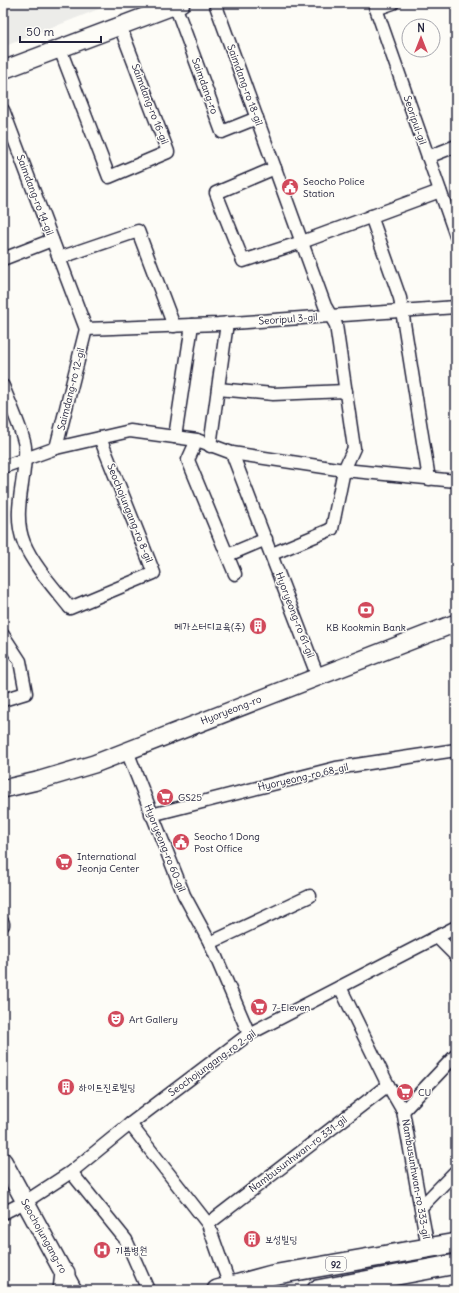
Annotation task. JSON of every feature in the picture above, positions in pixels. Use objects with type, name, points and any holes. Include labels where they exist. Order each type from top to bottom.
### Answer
[{"type":"main road","name":"Saimdang-ro","points":[[3,70],[178,4]]},
{"type":"main road","name":"Hyoryeong-ro","points":[[3,788],[37,781],[94,764],[456,623]]},
{"type":"main road","name":"Seochojungang-ro","points":[[3,1161],[64,1282],[73,1290]]},
{"type":"main road","name":"92","points":[[223,1288],[272,1275],[456,1243]]},
{"type":"main road","name":"92","points":[[317,1290],[456,1264]]},
{"type":"street","name":"Saimdang-ro 18-gil","points":[[215,3],[325,306],[336,325],[354,448],[344,470]]},
{"type":"street","points":[[375,6],[392,3]]},
{"type":"street","name":"Saimdang-ro","points":[[178,4],[222,132],[257,118]]},
{"type":"street","name":"Seoripul-gil","points":[[375,6],[456,236]]},
{"type":"street","name":"Saimdang-ro 16-gil","points":[[60,49],[110,177],[168,152],[120,26]]},
{"type":"street","name":"Saimdang-ro 14-gil","points":[[3,110],[86,329]]},
{"type":"street","points":[[428,157],[456,146]]},
{"type":"street","points":[[275,168],[216,193],[244,261],[302,242],[440,191]]},
{"type":"street","points":[[371,216],[400,298],[429,479]]},
{"type":"street","points":[[59,258],[138,231],[174,326]]},
{"type":"street","points":[[3,259],[52,240]]},
{"type":"street","name":"Seoripul 3-gil","points":[[86,329],[227,323],[456,307]]},
{"type":"street","points":[[210,446],[227,323]]},
{"type":"street","points":[[175,437],[192,325]]},
{"type":"street","name":"Saimdang-ro 12-gil","points":[[56,448],[86,329]]},
{"type":"street","points":[[3,386],[25,445],[25,459]]},
{"type":"street","points":[[218,389],[273,394],[346,391]]},
{"type":"street","points":[[3,467],[56,448],[130,431],[197,440],[232,453],[344,470],[456,481]]},
{"type":"street","name":"Seochojungang-ro 8-gil","points":[[25,459],[17,515],[24,543],[43,573],[70,608],[154,573],[100,438]]},
{"type":"street","points":[[197,440],[188,460],[235,574]]},
{"type":"street","name":"Hyoryeong-ro 61-gil","points":[[232,453],[318,677]]},
{"type":"street","points":[[272,554],[332,529],[344,470]]},
{"type":"street","points":[[228,555],[266,539]]},
{"type":"street","points":[[3,635],[20,661],[26,693],[3,700]]},
{"type":"street","name":"Hyoryeong-ro 68-gil","points":[[151,815],[336,768],[456,750]]},
{"type":"street","name":"Hyoryeong-ro 60-gil","points":[[127,751],[151,815],[184,895],[210,943],[249,1034]]},
{"type":"street","points":[[210,943],[310,896]]},
{"type":"street","name":"Seochojungang-ro 2-gil","points":[[3,1213],[25,1202],[72,1172],[130,1124],[249,1034],[456,927]]},
{"type":"street","points":[[437,937],[456,956]]},
{"type":"street","name":"Nambusunhwan-ro 333-gil","points":[[340,987],[388,1085],[403,1111],[428,1248]]},
{"type":"street","name":"Nambusunhwan-ro 333-gil","points":[[403,1111],[456,1055]]},
{"type":"street","name":"Nambusunhwan-ro 331-gil","points":[[208,1224],[388,1085]]},
{"type":"street","points":[[130,1124],[208,1224],[223,1288]]},
{"type":"street","points":[[421,1207],[456,1171]]},
{"type":"street","points":[[72,1172],[126,1240],[148,1290]]},
{"type":"shaded area","points":[[3,3],[114,3],[3,47]]},
{"type":"place","name":"Seocho Police Station","points":[[290,187]]},
{"type":"place","name":"KB Kookmin Bank","points":[[366,610]]},
{"type":"place","name":"메가스터디교육(주)","points":[[258,626]]},
{"type":"place","name":"GS25","points":[[165,797]]},
{"type":"place","name":"Seocho 1 Dong Post Office","points":[[181,842]]},
{"type":"place","name":"International Jeonja Center","points":[[64,862]]},
{"type":"place","name":"7-Eleven","points":[[259,1007]]},
{"type":"place","name":"Art Gallery","points":[[116,1019]]},
{"type":"place","name":"하이트진로빌딩","points":[[66,1087]]},
{"type":"place","name":"CU","points":[[405,1092]]},
{"type":"place","name":"보성빌딩","points":[[252,1239]]},
{"type":"place","name":"기쁨병원","points":[[102,1250]]}]
